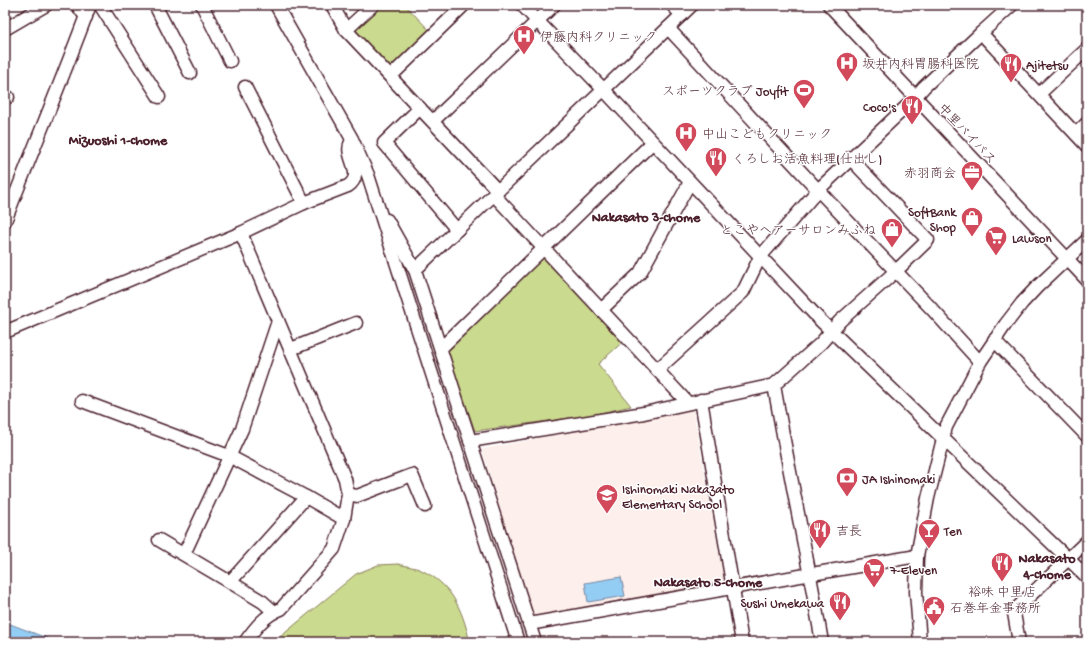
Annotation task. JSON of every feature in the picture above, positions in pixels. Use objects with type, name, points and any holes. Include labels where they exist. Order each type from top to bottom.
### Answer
[{"type":"street","points":[[5,29],[46,5]]},
{"type":"street","points":[[77,5],[86,17]]},
{"type":"street","points":[[5,221],[64,76],[90,5]]},
{"type":"street","points":[[100,5],[159,97]]},
{"type":"street","points":[[155,5],[190,73]]},
{"type":"street","points":[[202,5],[230,61]]},
{"type":"street","points":[[276,5],[352,139],[368,175],[518,642]]},
{"type":"street","points":[[332,5],[346,30],[433,121],[544,249],[688,403]]},
{"type":"street","points":[[346,30],[373,5]]},
{"type":"street","points":[[391,76],[464,5]]},
{"type":"street","points":[[522,5],[604,90],[652,143],[831,332],[1087,577]]},
{"type":"street","points":[[433,121],[554,5]]},
{"type":"street","points":[[672,5],[682,15]]},
{"type":"street","points":[[415,270],[692,5]]},
{"type":"street","name":"中里バイパス","points":[[829,5],[1087,280]]},
{"type":"street","points":[[657,370],[742,292],[760,257],[818,190],[1012,5]]},
{"type":"street","points":[[668,28],[980,362]]},
{"type":"street","points":[[981,33],[1087,146]]},
{"type":"street","points":[[1039,94],[1087,49]]},
{"type":"street","points":[[245,87],[304,204]]},
{"type":"street","points":[[420,108],[384,143],[457,230]]},
{"type":"street","points":[[1076,134],[1087,123]]},
{"type":"street","points":[[5,332],[241,233],[352,184],[355,178],[355,172],[349,144],[352,139]]},
{"type":"street","points":[[441,348],[652,143]]},
{"type":"street","points":[[470,441],[644,413],[774,385],[821,343],[840,322],[896,272],[928,240],[850,158]]},
{"type":"street","points":[[601,310],[640,273],[690,182]]},
{"type":"street","points":[[382,218],[384,217],[389,222],[415,270],[535,642]]},
{"type":"street","points":[[241,233],[345,478],[348,494],[344,519],[334,549],[281,609],[274,612],[259,623],[245,642]]},
{"type":"street","points":[[920,642],[916,592],[917,556],[928,498],[946,426],[980,362],[994,340],[1022,303],[1087,240]]},
{"type":"street","points":[[184,554],[242,428],[278,321]]},
{"type":"street","points":[[291,349],[356,323]]},
{"type":"street","points":[[994,340],[1087,436]]},
{"type":"street","points":[[774,385],[822,642]]},
{"type":"street","points":[[82,400],[229,456],[344,519]]},
{"type":"street","points":[[701,400],[742,642]]},
{"type":"street","points":[[348,494],[357,496],[412,475],[425,506]]},
{"type":"street","points":[[230,582],[306,497]]},
{"type":"street","points":[[159,540],[263,602],[274,612]]},
{"type":"street","points":[[1019,642],[1014,613],[1015,610],[1087,541]]},
{"type":"street","points":[[529,624],[917,556]]},
{"type":"shaded area","name":"Ishinomaki Nakazato Elementary School","points":[[693,410],[724,581],[721,585],[533,619],[482,449]]},
{"type":"green space","points":[[377,5],[405,5],[432,33],[391,72],[351,30]]},
{"type":"green space","points":[[543,254],[625,340],[598,364],[631,406],[592,415],[475,431],[446,348]]},
{"type":"green space","points":[[398,564],[419,569],[437,579],[450,592],[463,617],[470,642],[274,642],[356,574],[378,565]]},
{"type":"water","points":[[621,577],[625,596],[588,602],[585,583]]},
{"type":"water","points":[[5,622],[57,642],[5,642]]},
{"type":"place","name":"伊藤内科クリニック","points":[[524,56]]},
{"type":"place","name":"坂井内科胃腸科医院","points":[[847,82]]},
{"type":"place","name":"Ajitetsu","points":[[1011,84]]},
{"type":"place","name":"スポーツクラブ Joyfit","points":[[804,110]]},
{"type":"place","name":"Coco's","points":[[912,126]]},
{"type":"place","name":"中山こどもクリニック","points":[[686,152]]},
{"type":"place","name":"くろしお活魚料理(仕出し)","points":[[716,178]]},
{"type":"place","name":"赤羽商会","points":[[972,192]]},
{"type":"place","name":"SoftBank Shop","points":[[972,238]]},
{"type":"place","name":"とこやヘアーサロンみふね","points":[[892,248]]},
{"type":"place","name":"Lawson","points":[[996,256]]},
{"type":"place","name":"JA Ishinomaki","points":[[847,498]]},
{"type":"place","name":"Ishinomaki Nakazato Elementary School","points":[[607,514]]},
{"type":"place","name":"吉長","points":[[820,550]]},
{"type":"place","name":"Ten","points":[[929,550]]},
{"type":"place","name":"裕味 中里店","points":[[1002,582]]},
{"type":"place","name":"7-Eleven","points":[[874,588]]},
{"type":"place","name":"Sushi Umekawa","points":[[840,622]]},
{"type":"place","name":"石巻年金事務所","points":[[934,626]]},
{"type":"district","name":"Mizuoshi 1-chome","points":[[118,139]]},
{"type":"district","name":"Nakasato 3-chome","points":[[646,216]]},
{"type":"district","name":"Nakasato 4-chome","points":[[1047,566]]},
{"type":"district","name":"Nakasato 5-chome","points":[[708,581]]}]
